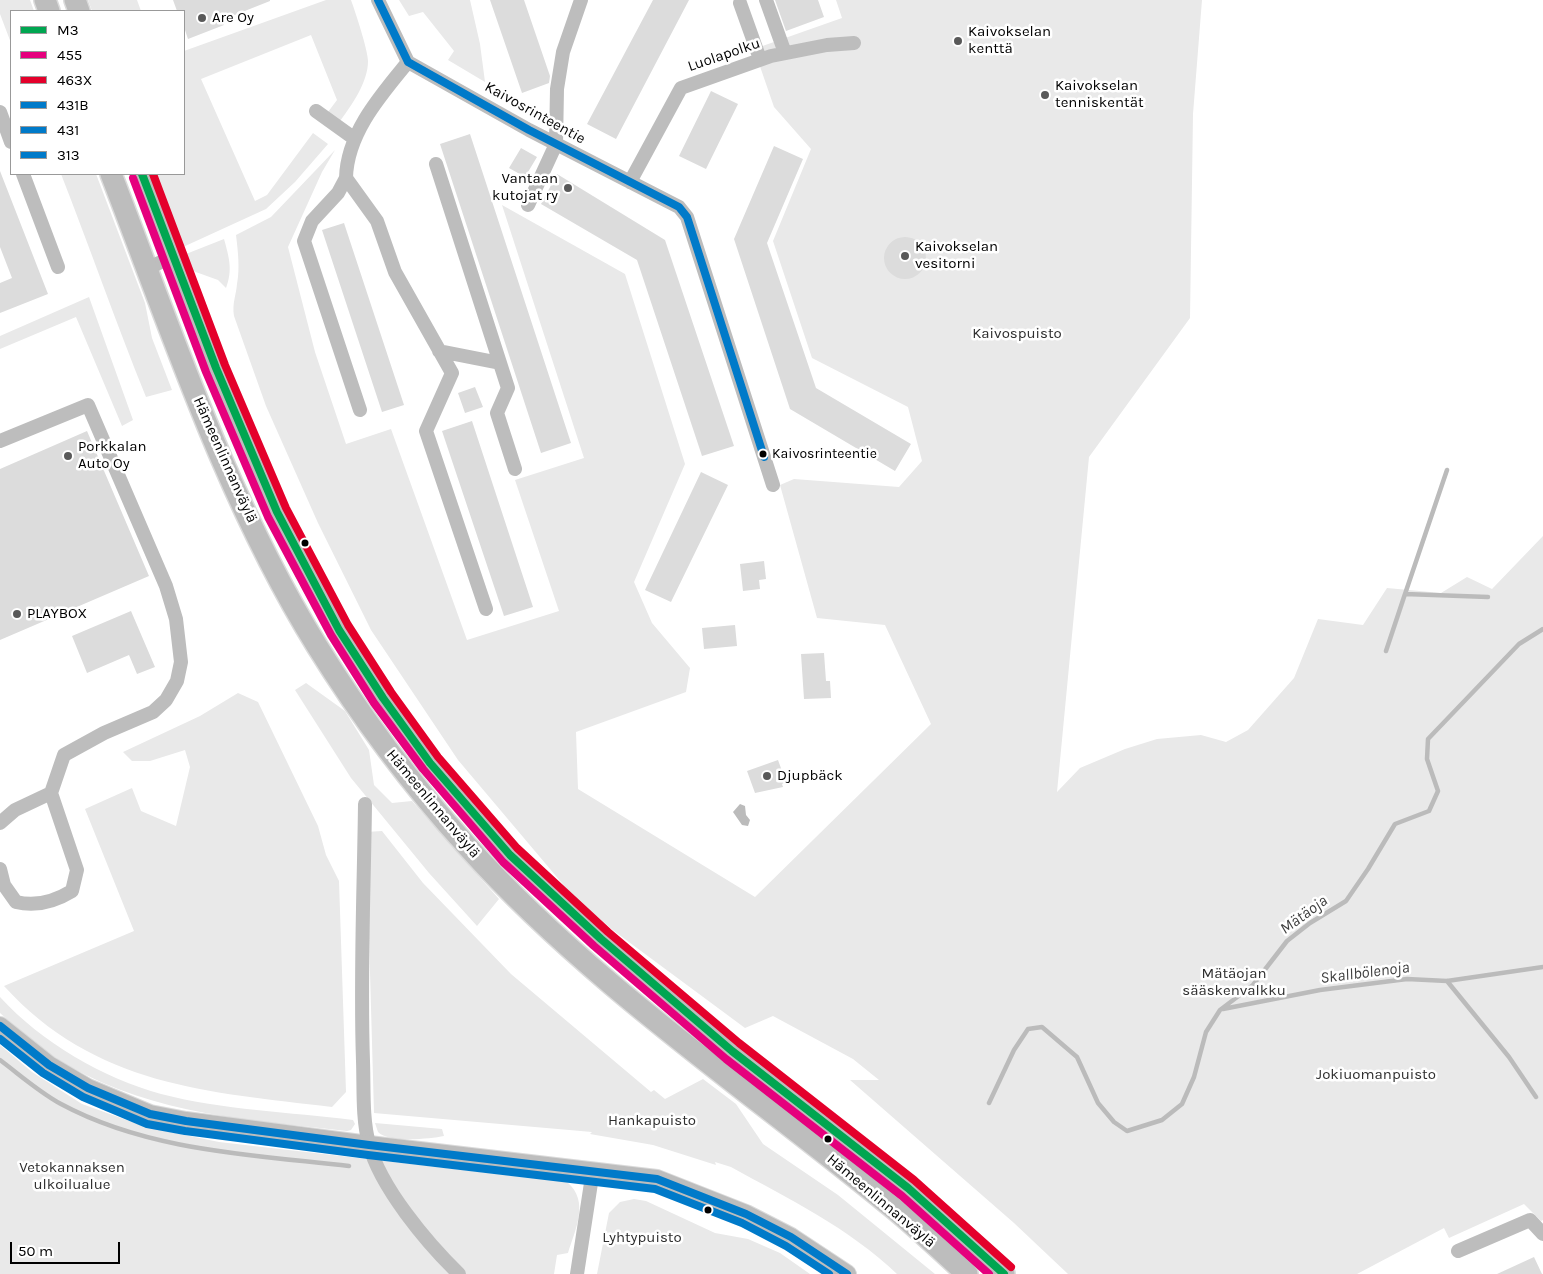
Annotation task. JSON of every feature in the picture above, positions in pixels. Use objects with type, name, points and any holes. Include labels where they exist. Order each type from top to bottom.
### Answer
[{"type":"highway","name":"Hämeenlinnanväylä","points":[[111,175],[198,399],[239,495],[279,578],[316,644],[396,762],[468,848],[534,914],[618,990],[889,1205],[967,1274]]},
{"type":"highway","name":"Hämeenlinnanväylä","points":[[142,175],[222,387],[262,480],[300,560],[376,688],[416,743],[484,828],[556,898],[643,977],[774,1084],[906,1187],[1004,1274]]},
{"type":"main road","points":[[0,1026],[49,1065],[88,1088],[150,1114],[186,1121],[369,1145],[657,1179],[698,1194],[791,1237],[847,1274]]},
{"type":"street","points":[[360,410],[304,241],[312,221],[338,193],[346,178],[349,156],[355,139],[382,94],[408,62],[378,0]]},
{"type":"street","points":[[528,205],[556,144],[558,89],[563,52],[581,0]]},
{"type":"street","points":[[766,0],[786,52]]},
{"type":"street","points":[[740,3],[760,59]]},
{"type":"street","name":"Luolapolku","points":[[630,182],[681,88],[760,59],[786,52],[827,44],[854,43]]},
{"type":"street","name":"Kaivosrinteentie","points":[[408,62],[556,144],[679,207],[687,217],[773,485]]},
{"type":"street","points":[[316,111],[355,139]]},
{"type":"street","points":[[0,112],[10,139]]},
{"type":"street","points":[[436,164],[508,388],[497,413],[515,469]]},
{"type":"street","points":[[23,175],[58,268]]},
{"type":"street","points":[[346,178],[377,221],[395,272],[452,373],[426,431],[486,609]]},
{"type":"street","points":[[148,268],[174,256]]},
{"type":"street","points":[[439,351],[500,363]]},
{"type":"street","points":[[0,441],[88,405],[166,586],[176,620],[181,662],[177,682],[166,700],[153,712],[104,733],[64,755],[51,793],[77,870],[72,891],[58,899],[30,905],[16,902],[4,886],[0,869]]},
{"type":"street","points":[[0,823],[15,810],[51,793]]},
{"type":"street","points":[[365,804],[362,1020],[369,1145],[390,1192],[429,1242],[459,1274]]},
{"type":"street","points":[[577,1274],[593,1170]]},
{"type":"street","points":[[1458,1251],[1530,1220],[1543,1234]]},
{"type":"green space","points":[[0,0],[30,0],[34,10],[10,10],[10,40],[0,14]]},
{"type":"green space","points":[[88,0],[137,0],[141,10],[92,10]]},
{"type":"green space","points":[[326,0],[351,0],[364,40],[368,61],[362,85],[354,101],[340,121],[328,112],[337,100],[311,35],[201,79],[255,201],[267,195],[313,133],[328,144],[295,182],[266,209],[183,247],[155,175],[185,175],[185,51]]},
{"type":"green space","points":[[399,0],[470,0],[480,44],[485,82],[448,60],[454,51],[423,12],[409,16]]},
{"type":"green space","points":[[836,0],[1202,0],[1193,114],[1190,318],[1089,457],[1057,792],[1080,768],[1125,749],[1157,739],[1201,735],[1226,742],[1248,730],[1294,678],[1318,619],[1363,625],[1387,588],[1441,593],[1467,577],[1492,589],[1543,536],[1543,1220],[1541,1221],[1524,1204],[1449,1238],[1444,1228],[1357,1274],[1068,1274],[1014,1223],[850,1080],[879,1080],[853,1059],[773,1016],[745,1028],[614,931],[572,895],[458,760],[371,630],[318,523],[266,406],[234,316],[238,272],[236,235],[271,217],[335,150],[322,172],[288,247],[315,352],[346,444],[391,429],[467,640],[559,611],[515,480],[584,458],[502,205],[625,274],[685,464],[634,582],[652,623],[690,668],[686,692],[576,732],[578,789],[755,897],[931,724],[885,625],[817,618],[780,485],[794,479],[899,487],[922,461],[908,407],[812,358],[773,241],[811,149],[774,107],[754,49],[842,18]]},
{"type":"green space","points":[[61,175],[96,175],[145,303],[152,338],[172,390],[146,397]]},
{"type":"green space","points":[[224,239],[230,269],[226,288],[218,280],[193,271],[186,254]]},
{"type":"green space","points":[[89,297],[133,420],[122,426],[76,317],[0,349],[0,336]]},
{"type":"green space","points":[[306,683],[345,711],[369,750],[374,785],[392,803],[412,801],[499,899],[477,926],[429,873],[351,778],[295,690]]},
{"type":"green space","points":[[238,693],[258,702],[318,826],[326,855],[339,881],[346,1092],[332,1107],[241,1096],[197,1088],[155,1078],[115,1064],[76,1045],[39,1019],[4,986],[134,931],[85,809],[132,788],[141,811],[176,826],[190,767],[185,750],[150,761],[132,761],[123,752],[200,716]]},
{"type":"green space","name":"Hankapuisto","points":[[382,831],[423,883],[511,974],[651,1092],[654,1090],[665,1099],[703,1079],[736,1104],[763,1144],[838,1195],[935,1274],[897,1274],[859,1242],[818,1215],[731,1167],[715,1162],[716,1165],[653,1145],[590,1134],[592,1132],[374,1113],[366,832]]},
{"type":"green space","points":[[0,997],[34,1029],[74,1056],[95,1068],[139,1087],[161,1094],[208,1104],[353,1120],[355,1124],[351,1130],[347,1131],[239,1119],[204,1113],[136,1095],[102,1082],[69,1066],[51,1054],[0,1013]]},
{"type":"green space","name":"Vetokannaksen ulkoilualue","points":[[0,1045],[32,1072],[82,1104],[146,1127],[219,1142],[567,1182],[578,1198],[579,1207],[577,1225],[568,1253],[557,1255],[554,1274],[0,1274]]},
{"type":"green space","points":[[375,1123],[442,1129],[444,1136],[419,1139],[391,1138],[378,1132]]},
{"type":"green space","name":"Lyhtypuisto","points":[[634,1199],[646,1201],[715,1233],[748,1239],[780,1253],[810,1274],[597,1274],[609,1213],[620,1202]]},
{"type":"shaded area","points":[[740,804],[745,806],[746,815],[750,820],[748,826],[742,825],[733,812]]},
{"type":"building","name":"Are Oy","points":[[173,0],[270,0],[222,20],[224,25],[188,39],[185,30],[185,10],[177,10]]},
{"type":"building","points":[[490,0],[524,0],[550,76],[549,83],[522,93]]},
{"type":"building","points":[[653,0],[689,0],[616,139],[587,124]]},
{"type":"building","points":[[775,0],[818,0],[824,17],[786,31]]},
{"type":"building","points":[[711,91],[738,104],[706,169],[679,156]]},
{"type":"building","points":[[470,134],[571,443],[541,453],[440,144]]},
{"type":"building","points":[[774,146],[803,159],[767,243],[816,388],[911,444],[895,471],[790,409],[734,239]]},
{"type":"building","points":[[521,148],[537,157],[525,177],[509,168]]},
{"type":"building","points":[[0,171],[48,294],[0,313],[0,283],[12,278],[0,247]]},
{"type":"building","points":[[557,174],[665,240],[734,446],[702,456],[637,260],[541,204]]},
{"type":"building","points":[[344,223],[404,405],[382,412],[322,230]]},
{"type":"building","name":"Kaivokselan vesitorni","points":[[905,237],[920,243],[926,258],[920,273],[905,279],[890,273],[884,258],[890,243]]},
{"type":"building","points":[[475,387],[483,407],[465,413],[458,393]]},
{"type":"building","points":[[472,421],[533,607],[504,616],[442,431]]},
{"type":"building","points":[[87,431],[149,576],[0,640],[0,469]]},
{"type":"building","points":[[701,472],[728,485],[671,602],[645,590]]},
{"type":"building","points":[[764,561],[766,579],[759,580],[760,589],[743,591],[740,564]]},
{"type":"building","points":[[131,611],[155,667],[137,674],[129,655],[87,673],[72,636]]},
{"type":"building","points":[[735,625],[737,646],[704,649],[702,628]]},
{"type":"building","points":[[824,653],[826,681],[830,681],[831,698],[804,699],[801,654]]},
{"type":"building","name":"Djupbäck","points":[[778,760],[786,782],[782,784],[783,787],[755,793],[747,771]]},
{"type":"building","points":[[1534,1257],[1542,1274],[1497,1274]]},
{"type":"waterway","points":[[1447,470],[1405,594],[1488,597]]},
{"type":"waterway","points":[[1386,651],[1405,594]]},
{"type":"waterway","name":"Mätäoja","points":[[989,1103],[1014,1050],[1028,1029],[1042,1027],[1077,1057],[1098,1103],[1114,1122],[1127,1131],[1162,1120],[1182,1104],[1194,1077],[1206,1032],[1220,1010],[1253,985],[1287,941],[1310,923],[1346,901],[1395,824],[1429,811],[1438,791],[1427,759],[1428,739],[1519,644],[1543,629]]},
{"type":"waterway","name":"Skallbölenoja","points":[[1223,1009],[1320,990],[1407,979],[1447,981],[1543,967]]},
{"type":"waterway","points":[[1447,981],[1509,1057],[1536,1097]]},
{"type":"waterway","points":[[0,1060],[37,1089],[61,1104],[94,1120],[129,1132],[165,1141],[239,1154],[349,1166]]},
{"type":"transit line","name":"313","points":[[378,0],[408,62]]},
{"type":"transit line","name":"313","points":[[408,62],[529,130],[679,207],[687,217],[764,457]]},
{"type":"transit line","name":"M3","points":[[142,175],[216,368],[277,512],[339,630],[383,698],[430,763],[510,855],[601,939],[732,1051],[908,1188],[1004,1274]]},
{"type":"transit line","name":"463X","points":[[153,175],[225,365],[286,508],[348,625],[391,692],[438,757],[517,848],[608,932],[739,1043],[914,1180],[1011,1267]]},
{"type":"transit line","name":"455","points":[[133,178],[206,372],[268,517],[331,635],[374,703],[423,769],[503,862],[594,946],[726,1059],[902,1196],[989,1274]]},
{"type":"transit line","name":"431B","points":[[0,1026],[49,1065],[88,1088],[150,1114],[186,1121],[369,1145],[657,1179],[746,1214],[791,1237],[847,1274]]},
{"type":"transit line","name":"431","points":[[0,1039],[43,1073],[83,1097],[147,1124],[185,1131],[368,1155],[655,1189],[742,1223],[786,1246],[829,1274]]},
{"type":"place","name":"Are Oy","points":[[202,18]]},
{"type":"place","name":"Kaivokselan kenttä","points":[[958,41]]},
{"type":"place","name":"Kaivokselan tenniskentät","points":[[1045,95]]},
{"type":"place","name":"Vantaan kutojat ry","points":[[568,188]]},
{"type":"place","name":"Kaivokselan vesitorni","points":[[905,256]]},
{"type":"place","name":"Kaivosrinteentie","points":[[763,454]]},
{"type":"place","name":"Porkkalan Auto Oy","points":[[68,456]]},
{"type":"place","name":"PLAYBOX","points":[[17,614]]},
{"type":"place","name":"Djupbäck","points":[[767,776]]},
{"type":"park label","name":"Kaivospuisto","points":[[1017,334]]},
{"type":"park label","name":"Mätäojan sääskenvalkku","points":[[1234,982]]},
{"type":"park label","name":"Jokiuomanpuisto","points":[[1376,1075]]}]
